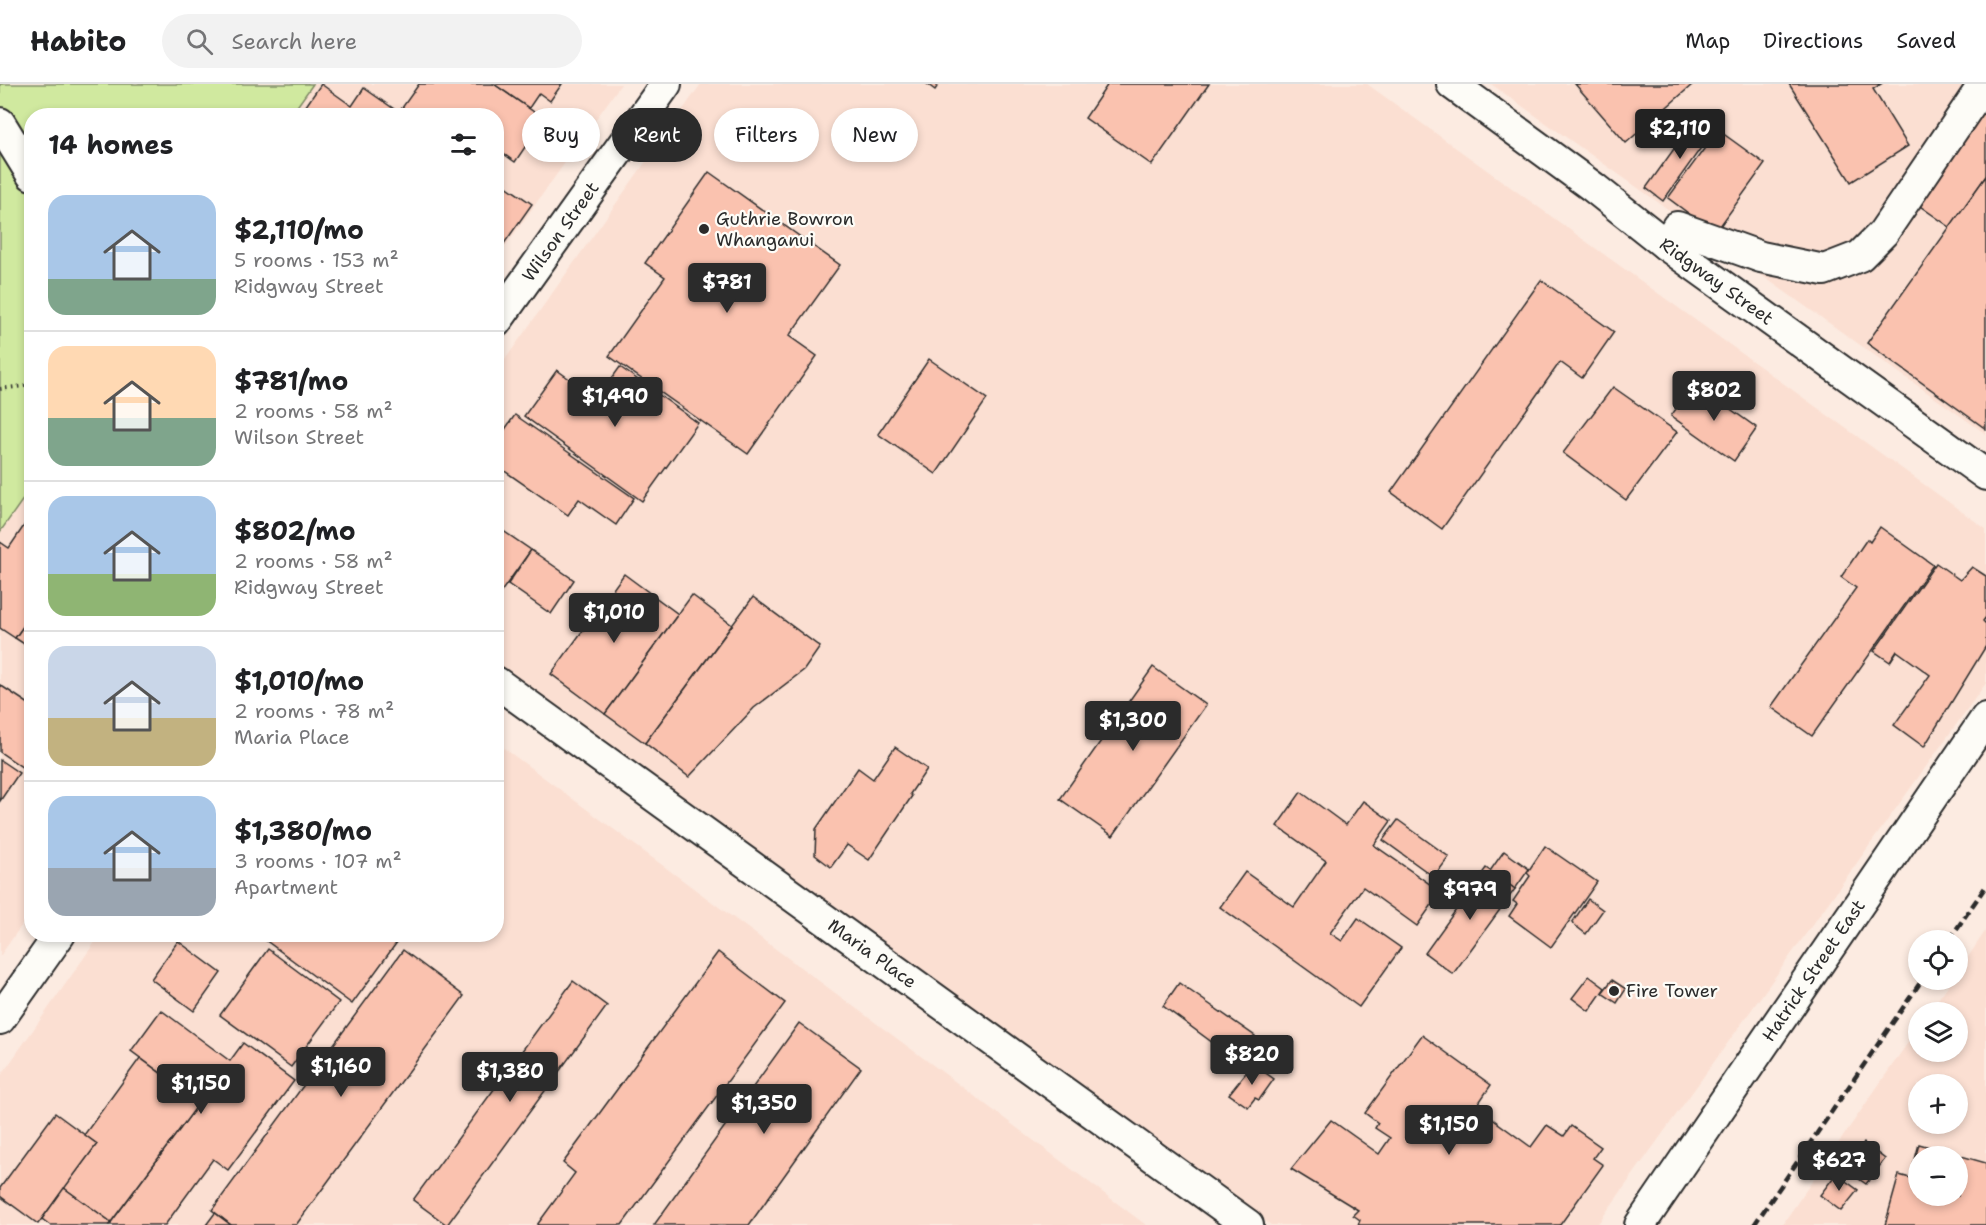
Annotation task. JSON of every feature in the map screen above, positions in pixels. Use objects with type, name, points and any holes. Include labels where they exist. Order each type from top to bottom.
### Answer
[{"type":"street","name":"Wilson Street","points":[[504,311],[666,84]]},
{"type":"street","name":"Ridgway Street","points":[[1452,84],[1593,187],[1666,244],[1986,475]]},
{"type":"street","points":[[1666,244],[1677,226],[1761,257],[1824,270],[1860,256],[1883,232],[1984,84]]},
{"type":"street","points":[[0,123],[24,162]]},
{"type":"street","name":"Maria Place","points":[[504,688],[1248,1225]]},
{"type":"street","name":"Hatrick Street East","points":[[1640,1225],[1986,718]]},
{"type":"street","points":[[0,1019],[54,942]]},
{"type":"path","points":[[0,389],[24,386]]},
{"type":"shaded area","points":[[313,84],[621,84],[600,113],[600,108],[522,108],[522,162],[565,162],[504,248],[504,108],[296,108]]},
{"type":"shaded area","points":[[701,84],[1367,84],[1986,529],[1986,683],[1597,1225],[1271,1225],[504,678],[504,361],[646,162],[702,162],[702,108],[684,108]]},
{"type":"shaded area","points":[[1491,84],[1986,84],[1986,434]]},
{"type":"shaded area","points":[[24,498],[24,922],[0,956],[0,532]]},
{"type":"shaded area","points":[[504,748],[1146,1225],[0,1225],[0,1077],[95,942],[504,942]]},
{"type":"shaded area","points":[[1986,930],[1986,1225],[1782,1225],[1908,1042],[1908,1062],[1968,1062],[1968,1002],[1936,1002],[1945,990],[1968,990],[1968,957]]},
{"type":"green space","points":[[0,84],[313,84],[296,108],[24,108],[24,498],[0,532]]},
{"type":"building","points":[[321,84],[352,106],[364,88],[393,108],[304,108]]},
{"type":"building","points":[[419,84],[494,84],[528,108],[522,108],[522,152],[515,162],[504,154],[504,108],[402,108]]},
{"type":"building","points":[[494,84],[562,84],[550,101],[539,93],[529,108]]},
{"type":"building","points":[[927,84],[939,84],[935,90]]},
{"type":"building","points":[[1108,84],[1209,84],[1152,165],[1085,118]]},
{"type":"building","points":[[1575,84],[1693,84],[1626,143]]},
{"type":"building","points":[[1789,84],[1881,84],[1873,89],[1908,146],[1851,182]]},
{"type":"building","points":[[1986,106],[1986,176],[1950,227],[1917,204]]},
{"type":"building","points":[[1696,118],[1713,131],[1663,201],[1646,188]]},
{"type":"building","points":[[1718,130],[1765,164],[1715,233],[1668,198]]},
{"type":"building","points":[[709,172],[840,265],[789,336],[817,356],[748,454],[609,356],[665,277],[645,263]]},
{"type":"building","points":[[1986,176],[1986,429],[1867,343]]},
{"type":"building","points":[[504,185],[532,204],[504,244]]},
{"type":"building","points":[[1541,280],[1614,332],[1582,378],[1560,362],[1442,529],[1391,492]]},
{"type":"building","points":[[929,359],[987,399],[936,474],[878,434]]},
{"type":"building","points":[[620,367],[698,423],[642,501],[524,416],[557,370],[597,399]]},
{"type":"building","points":[[1694,383],[1757,428],[1734,461],[1671,416]]},
{"type":"building","points":[[1613,387],[1677,432],[1626,500],[1563,453]]},
{"type":"building","points":[[515,415],[634,498],[616,525],[579,499],[568,515],[504,471],[504,431]]},
{"type":"building","points":[[24,526],[24,625],[15,638],[0,628],[0,542],[9,548]]},
{"type":"building","points":[[1880,527],[1933,565],[1812,736],[1771,707],[1856,588],[1841,577],[1867,539],[1870,542]]},
{"type":"building","points":[[504,531],[531,550],[504,588]]},
{"type":"building","points":[[531,550],[574,580],[551,614],[508,584]]},
{"type":"building","points":[[1936,563],[1960,580],[1972,567],[1986,576],[1986,617],[1983,621],[1986,624],[1986,646],[1924,747],[1894,725],[1930,675],[1897,651],[1890,662],[1874,651]]},
{"type":"building","points":[[624,574],[678,614],[605,714],[551,674]]},
{"type":"building","points":[[692,595],[732,625],[645,743],[605,714]]},
{"type":"building","points":[[753,597],[820,647],[804,670],[754,708],[689,777],[645,743]]},
{"type":"building","points":[[24,625],[24,644],[15,638]]},
{"type":"building","points":[[1153,667],[1206,705],[1113,836],[1060,799]]},
{"type":"building","points":[[0,685],[24,701],[24,768],[0,752]]},
{"type":"building","points":[[895,747],[927,769],[910,794],[912,796],[869,860],[847,845],[831,867],[815,855],[816,829],[858,768],[873,779]]},
{"type":"building","points":[[0,760],[19,773],[0,801]]},
{"type":"building","points":[[1301,792],[1346,825],[1363,801],[1391,821],[1374,845],[1441,892],[1417,926],[1363,887],[1330,933],[1342,941],[1358,918],[1401,948],[1359,1007],[1220,907],[1245,872],[1294,907],[1326,861],[1277,826]]},
{"type":"building","points":[[1398,820],[1449,857],[1434,877],[1383,840]]},
{"type":"building","points":[[1545,846],[1597,882],[1551,947],[1509,916],[1517,904],[1513,901],[1530,876],[1527,873]]},
{"type":"building","points":[[1504,851],[1529,869],[1515,889],[1490,871]]},
{"type":"building","points":[[1486,868],[1515,889],[1453,974],[1425,953]]},
{"type":"building","points":[[1588,899],[1603,910],[1586,934],[1572,923]]},
{"type":"building","points":[[177,942],[221,973],[194,1011],[151,979]]},
{"type":"building","points":[[268,942],[397,942],[352,1004]]},
{"type":"building","points":[[268,949],[339,1002],[291,1067],[220,1015]]},
{"type":"building","points":[[403,950],[464,996],[296,1225],[231,1225],[212,1210]]},
{"type":"building","points":[[718,952],[785,1003],[622,1225],[537,1225],[575,1173],[563,1163]]},
{"type":"building","points":[[1589,976],[1605,988],[1589,1011],[1572,998]]},
{"type":"building","name":"Fire Tower","points":[[1612,980],[1626,989],[1617,1003],[1602,993]]},
{"type":"building","points":[[573,981],[607,1006],[447,1225],[413,1200]]},
{"type":"building","points":[[1179,983],[1255,1036],[1236,1060],[1163,1006]]},
{"type":"building","points":[[161,1010],[230,1061],[243,1043],[294,1081],[228,1170],[213,1159],[165,1225],[109,1225],[200,1102],[131,1051]]},
{"type":"building","points":[[799,1023],[861,1068],[749,1225],[654,1225]]},
{"type":"building","points":[[1422,1035],[1491,1085],[1476,1107],[1531,1147],[1547,1125],[1564,1136],[1571,1126],[1601,1147],[1593,1158],[1603,1165],[1560,1225],[1358,1225],[1360,1220],[1353,1215],[1358,1210],[1291,1169],[1331,1120],[1379,1154],[1390,1138],[1375,1128],[1378,1123],[1365,1113]]},
{"type":"building","points":[[140,1058],[200,1102],[111,1222],[64,1188],[97,1144],[84,1135]]},
{"type":"building","points":[[1253,1064],[1274,1079],[1259,1100],[1255,1098],[1248,1107],[1229,1094]]},
{"type":"building","points":[[55,1113],[97,1144],[38,1224],[0,1196],[0,1188]]},
{"type":"building","points":[[1864,1143],[1885,1159],[1866,1184],[1845,1169]]},
{"type":"building","points":[[1968,1158],[1986,1163],[1986,1225],[1885,1225],[1899,1175],[1908,1177],[1908,1206],[1968,1206]]},
{"type":"building","points":[[1836,1174],[1858,1190],[1841,1211],[1820,1195]]},
{"type":"building","points":[[64,1188],[111,1222],[109,1225],[50,1225],[42,1219]]},
{"type":"building","points":[[215,1213],[231,1225],[206,1225]]},
{"type":"railway","points":[[1956,930],[1986,886]]},
{"type":"railway","points":[[1754,1225],[1915,990]]},
{"type":"place","name":"Guthrie Bowron Whanganui","points":[[704,229]]},
{"type":"place","name":"Fire Tower","points":[[1614,991]]}]
